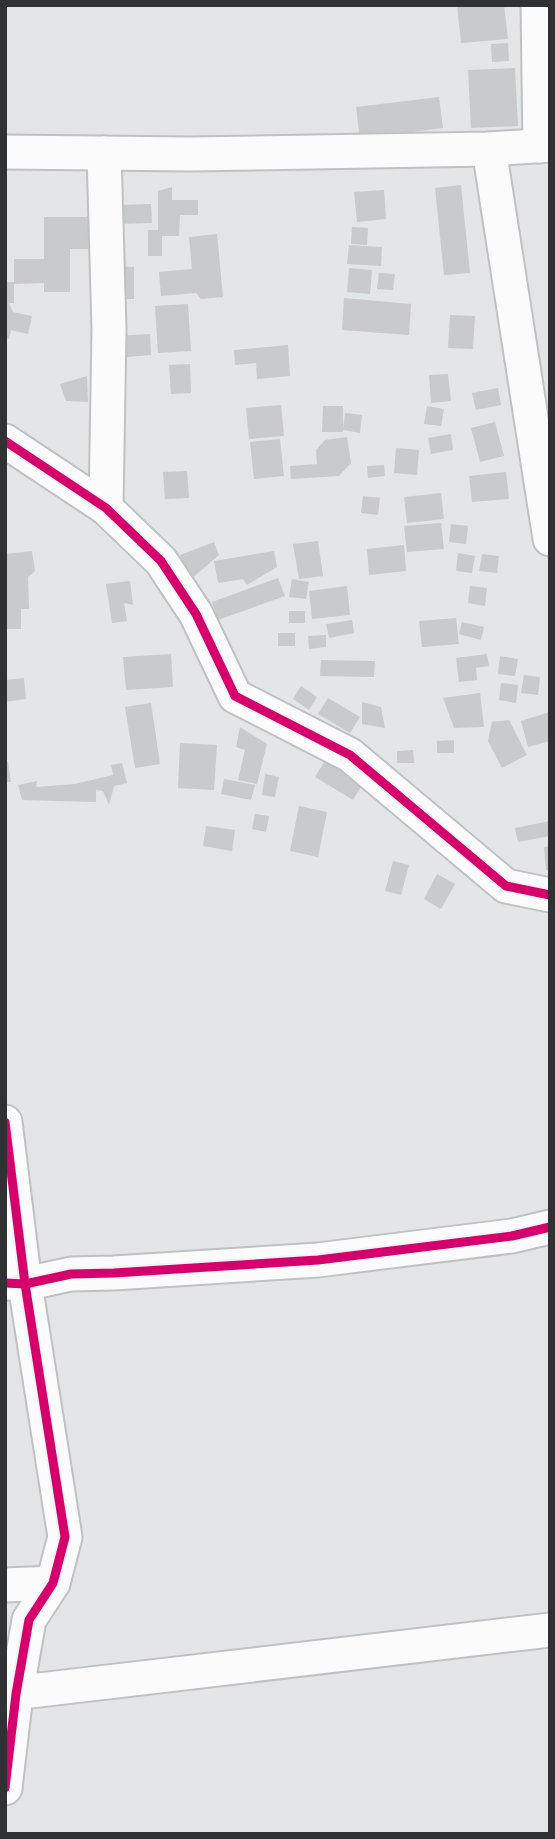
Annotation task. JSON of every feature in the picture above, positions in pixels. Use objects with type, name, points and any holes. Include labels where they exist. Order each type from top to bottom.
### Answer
[{"type":"street","points":[[5,152],[190,154],[489,149],[545,145],[538,5]]},
{"type":"street","points":[[489,149],[550,539]]},
{"type":"street","points":[[104,153],[109,329],[106,508]]},
{"type":"street","points":[[5,441],[106,508],[161,561],[196,614],[236,696],[350,755],[506,886],[550,895]]},
{"type":"street","points":[[5,1122],[15,1283],[65,1538],[53,1583],[29,1620],[11,1694],[5,1788]]},
{"type":"street","points":[[15,1283],[71,1274],[318,1260],[512,1236],[550,1227]]},
{"type":"street","points":[[13,1251],[71,1274]]},
{"type":"street","points":[[5,1585],[53,1583]]},
{"type":"street","points":[[11,1694],[550,1630]]},
{"type":"building","points":[[457,5],[504,5],[508,39],[461,43]]},
{"type":"building","points":[[508,43],[509,61],[492,62],[491,44]]},
{"type":"building","points":[[515,68],[518,126],[471,128],[468,70]]},
{"type":"building","points":[[439,97],[443,128],[360,139],[356,107]]},
{"type":"building","points":[[461,185],[470,273],[444,275],[435,188]]},
{"type":"building","points":[[172,187],[172,200],[198,200],[198,215],[180,215],[179,236],[162,236],[162,256],[148,256],[148,230],[158,230],[158,191]]},
{"type":"building","points":[[384,190],[386,219],[357,222],[354,192]]},
{"type":"building","points":[[151,204],[152,223],[117,224],[116,205]]},
{"type":"building","points":[[44,217],[97,217],[97,249],[70,249],[70,292],[44,292],[44,283],[14,284],[14,303],[9,303],[13,312],[32,316],[28,334],[11,330],[9,339],[5,338],[5,282],[14,282],[14,259],[44,259]]},
{"type":"building","points":[[352,227],[368,228],[367,245],[351,244]]},
{"type":"building","points":[[217,234],[223,297],[201,299],[196,293],[161,296],[159,272],[192,269],[189,237]]},
{"type":"building","points":[[349,245],[382,247],[381,266],[347,264]]},
{"type":"building","points":[[114,266],[134,267],[134,299],[113,299]]},
{"type":"building","points":[[349,268],[372,270],[370,294],[347,292]]},
{"type":"building","points":[[379,273],[395,274],[393,290],[377,289]]},
{"type":"building","points":[[344,298],[411,304],[409,335],[342,330]]},
{"type":"building","points":[[188,304],[191,351],[158,353],[155,306]]},
{"type":"building","points":[[450,315],[475,316],[473,349],[448,348]]},
{"type":"building","points":[[150,334],[151,355],[115,358],[113,336]]},
{"type":"building","points":[[288,345],[290,376],[257,379],[256,363],[235,365],[234,350]]},
{"type":"building","points":[[190,364],[191,393],[171,394],[169,365]]},
{"type":"building","points":[[448,374],[451,401],[431,403],[429,375]]},
{"type":"building","points":[[87,376],[88,402],[66,401],[60,384]]},
{"type":"building","points":[[498,388],[501,405],[476,410],[472,393]]},
{"type":"building","points":[[281,405],[284,436],[249,439],[246,408]]},
{"type":"building","points":[[323,406],[343,406],[343,432],[322,432]]},
{"type":"building","points":[[427,406],[444,409],[441,426],[424,424]]},
{"type":"building","points":[[345,413],[362,415],[360,433],[343,430]]},
{"type":"building","points":[[495,422],[504,456],[480,462],[471,428]]},
{"type":"building","points":[[451,434],[453,450],[431,454],[428,438]]},
{"type":"building","points":[[347,437],[351,463],[339,476],[291,479],[290,466],[317,464],[316,450],[325,440]]},
{"type":"building","points":[[280,439],[284,476],[254,479],[250,442]]},
{"type":"building","points":[[396,448],[419,450],[417,475],[394,473]]},
{"type":"building","points":[[384,465],[385,476],[368,478],[367,466]]},
{"type":"building","points":[[187,471],[189,498],[165,499],[163,472]]},
{"type":"building","points":[[506,472],[509,499],[472,502],[469,476]]},
{"type":"building","points":[[441,493],[444,519],[407,523],[404,497]]},
{"type":"building","points":[[363,496],[380,498],[378,515],[361,513]]},
{"type":"building","points":[[441,523],[444,549],[407,552],[404,526]]},
{"type":"building","points":[[451,524],[468,526],[466,544],[449,542]]},
{"type":"building","points":[[318,541],[323,576],[299,579],[293,544]]},
{"type":"building","points":[[214,542],[219,555],[190,580],[180,555]]},
{"type":"building","points":[[404,545],[406,571],[369,575],[367,549]]},
{"type":"building","points":[[32,551],[35,571],[28,577],[29,609],[21,609],[21,629],[5,629],[5,554]]},
{"type":"building","points":[[274,551],[277,567],[247,585],[243,579],[218,583],[214,561]]},
{"type":"building","points":[[458,553],[475,556],[472,573],[456,571]]},
{"type":"building","points":[[482,554],[499,556],[497,573],[479,571]]},
{"type":"building","points":[[278,578],[285,596],[218,620],[212,602]]},
{"type":"building","points":[[292,579],[309,582],[306,599],[289,597]]},
{"type":"building","points":[[130,581],[133,605],[124,603],[127,621],[112,623],[106,584]]},
{"type":"building","points":[[347,586],[350,615],[312,619],[309,591]]},
{"type":"building","points":[[470,586],[487,588],[485,606],[468,603]]},
{"type":"building","points":[[289,611],[305,611],[305,623],[289,623]]},
{"type":"building","points":[[456,618],[459,644],[422,647],[419,621]]},
{"type":"building","points":[[352,620],[354,633],[329,638],[326,624]]},
{"type":"building","points":[[462,622],[484,627],[481,640],[459,634]]},
{"type":"building","points":[[278,633],[295,633],[295,646],[278,646]]},
{"type":"building","points":[[326,635],[326,647],[309,649],[308,636]]},
{"type":"building","points":[[171,654],[173,687],[126,690],[123,657]]},
{"type":"building","points":[[487,654],[489,666],[476,668],[477,680],[459,682],[456,658]]},
{"type":"building","points":[[500,656],[518,659],[515,676],[498,674]]},
{"type":"building","points":[[321,660],[375,661],[374,677],[320,676]]},
{"type":"building","points":[[524,675],[540,677],[538,695],[521,693]]},
{"type":"building","points":[[24,678],[26,699],[5,702],[5,680]]},
{"type":"building","points":[[501,683],[518,685],[516,703],[499,700]]},
{"type":"building","points":[[301,686],[317,697],[309,710],[293,699]]},
{"type":"building","points":[[480,693],[484,727],[454,728],[443,698]]},
{"type":"building","points":[[328,698],[360,717],[350,733],[318,714]]},
{"type":"building","points":[[362,702],[381,707],[385,728],[362,724]]},
{"type":"building","points":[[151,703],[160,764],[135,768],[125,707]]},
{"type":"building","points":[[550,712],[550,741],[528,747],[521,721]]},
{"type":"building","points":[[509,720],[527,755],[502,768],[488,741],[492,722]]},
{"type":"building","points":[[240,727],[267,744],[257,784],[238,780],[245,750],[236,747]]},
{"type":"building","points":[[454,740],[454,753],[437,753],[437,741]]},
{"type":"building","points":[[180,743],[217,745],[214,790],[178,788]]},
{"type":"building","points":[[413,750],[414,763],[397,763],[397,751]]},
{"type":"building","points":[[326,759],[364,782],[353,800],[315,777]]},
{"type":"building","points":[[5,762],[8,762],[11,782],[5,782]]},
{"type":"building","points":[[122,763],[127,783],[114,786],[109,805],[103,791],[96,790],[96,802],[22,800],[18,785],[37,781],[36,787],[75,784],[113,775],[111,765]]},
{"type":"building","points":[[265,774],[279,777],[275,797],[262,795]]},
{"type":"building","points":[[224,779],[255,785],[251,800],[221,794]]},
{"type":"building","points":[[299,806],[327,812],[318,857],[290,851]]},
{"type":"building","points":[[255,814],[269,816],[266,832],[252,829]]},
{"type":"building","points":[[550,821],[550,836],[518,842],[515,828]]},
{"type":"building","points":[[206,826],[235,830],[232,851],[203,846]]},
{"type":"building","points":[[550,846],[550,870],[546,870],[544,847]]},
{"type":"building","points":[[393,861],[409,865],[401,895],[385,891]]},
{"type":"building","points":[[437,874],[455,884],[441,909],[424,899]]},
{"type":"cycle path","points":[[5,441],[106,508],[161,561],[196,614],[235,696],[350,755],[506,886],[550,895]]},
{"type":"cycle path","points":[[5,1122],[25,1284],[65,1537],[53,1583],[29,1620],[16,1694],[5,1788]]},
{"type":"cycle path","points":[[5,1283],[25,1284],[71,1274],[318,1260],[512,1236],[550,1227]]}]
